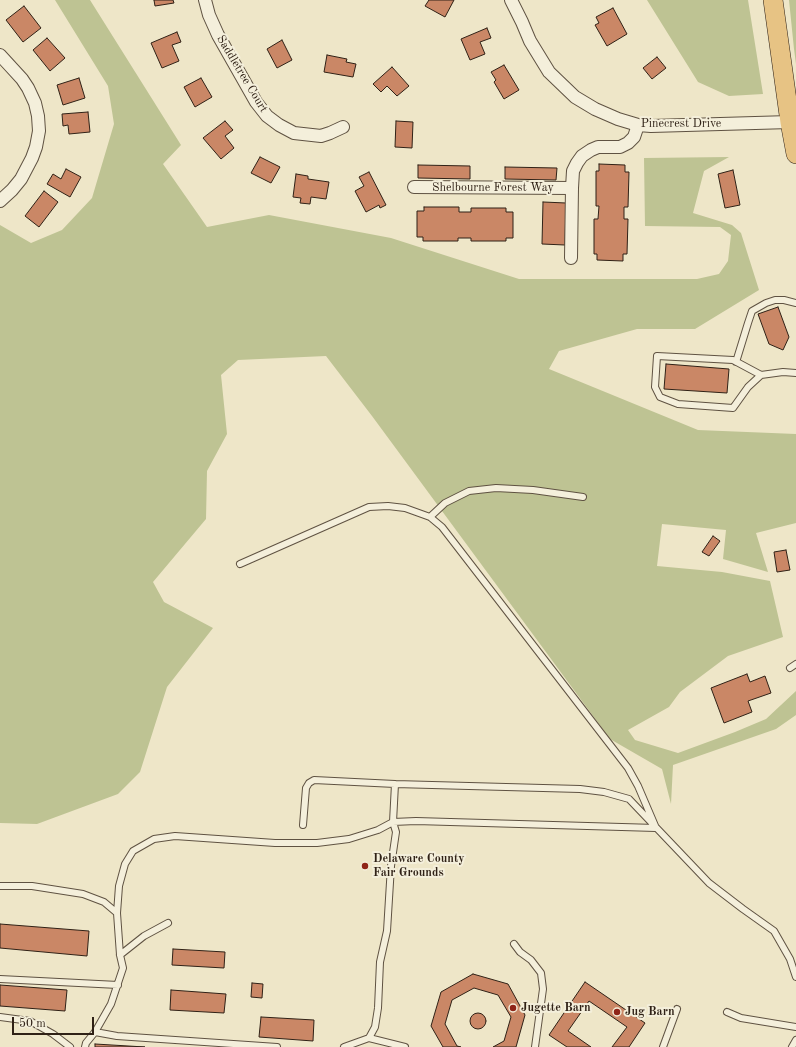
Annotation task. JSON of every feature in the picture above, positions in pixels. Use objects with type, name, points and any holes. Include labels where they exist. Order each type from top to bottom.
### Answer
[{"type":"highway","points":[[773,0],[790,122],[796,154]]},
{"type":"street","name":"Saddletree Court","points":[[205,0],[209,15],[218,35],[256,102],[268,116],[278,125],[294,133],[321,136],[343,127]]},
{"type":"street","name":"Pinecrest Drive","points":[[511,0],[530,41],[543,63],[555,79],[575,97],[595,109],[618,119],[638,125],[651,126],[790,122]]},
{"type":"street","points":[[0,55],[22,78],[35,104],[38,116],[36,147],[30,163],[21,179],[0,201]]},
{"type":"street","points":[[571,258],[573,171],[577,163],[582,156],[590,150],[598,147],[620,147],[628,143],[634,137],[638,125]]},
{"type":"street","name":"Shelbourne Forest Way","points":[[414,187],[572,188]]},
{"type":"lane","points":[[736,362],[752,311],[775,300],[784,300],[796,303]]},
{"type":"lane","points":[[760,376],[734,360],[657,356],[655,387],[660,397],[678,404],[733,408],[748,387],[760,376],[783,372],[796,373]]},
{"type":"lane","points":[[430,517],[445,503],[469,491],[496,488],[533,490],[583,497]]},
{"type":"lane","points":[[240,564],[369,507],[388,506],[430,517],[442,527],[628,768],[638,786],[656,828]]},
{"type":"lane","points":[[790,668],[796,664]]},
{"type":"lane","points":[[303,825],[306,788],[309,783],[314,780],[395,784],[580,789],[604,792],[629,799],[709,883],[774,932],[790,959],[796,977]]},
{"type":"lane","points":[[369,1038],[375,1027],[378,1008],[380,962],[387,931],[391,866],[396,832],[393,822],[395,784]]},
{"type":"lane","points":[[85,1047],[111,1004],[123,968],[120,955],[117,914],[119,886],[125,864],[133,851],[154,839],[175,836],[275,843],[317,843],[349,839],[378,830],[393,822],[416,821],[656,828]]},
{"type":"lane","points":[[0,886],[32,886],[83,894],[104,902],[117,914]]},
{"type":"lane","points":[[120,955],[144,936],[168,923]]},
{"type":"lane","points":[[514,944],[520,952],[531,960],[542,973],[543,989],[536,1047]]},
{"type":"lane","points":[[0,978],[118,985]]},
{"type":"lane","points":[[663,1047],[678,1009]]},
{"type":"lane","points":[[728,1012],[741,1018],[796,1027]]},
{"type":"lane","points":[[0,1017],[30,1021],[53,1034],[70,1047]]},
{"type":"lane","points":[[95,1032],[117,1036],[277,1047]]},
{"type":"lane","points":[[344,1047],[369,1038],[405,1047]]},
{"type":"green space","points":[[55,0],[90,0],[181,145],[163,164],[207,227],[269,215],[391,238],[519,279],[697,279],[719,274],[728,261],[731,235],[720,227],[645,226],[644,158],[729,157],[704,171],[693,213],[732,225],[741,233],[759,290],[695,329],[637,329],[559,351],[549,369],[698,430],[796,434],[796,523],[756,533],[768,572],[723,559],[726,530],[662,524],[657,566],[722,572],[770,581],[783,637],[728,656],[680,692],[669,707],[628,730],[635,740],[678,753],[766,719],[796,691],[796,715],[776,729],[673,765],[671,804],[662,769],[610,739],[372,416],[326,356],[238,360],[221,375],[227,434],[207,471],[206,519],[153,582],[164,602],[213,628],[167,687],[140,772],[118,794],[37,824],[0,823],[0,225],[31,243],[62,230],[92,198],[114,124],[108,86]]},
{"type":"green space","points":[[647,0],[748,0],[763,94],[729,96],[698,82]]},
{"type":"green space","points":[[789,0],[796,0],[796,64],[794,49]]},
{"type":"building","points":[[154,0],[173,0],[174,3],[155,6]]},
{"type":"building","points":[[429,0],[454,0],[445,17],[425,6]]},
{"type":"building","points":[[24,6],[41,28],[23,42],[6,20]]},
{"type":"building","points":[[613,8],[627,34],[607,46],[595,25],[599,23],[596,17]]},
{"type":"building","points":[[487,28],[491,38],[480,42],[485,54],[470,60],[461,39]]},
{"type":"building","points":[[177,32],[181,42],[172,45],[179,61],[162,68],[151,43]]},
{"type":"building","points":[[47,38],[65,58],[50,71],[33,50]]},
{"type":"building","points":[[282,40],[292,60],[277,68],[267,49]]},
{"type":"building","points":[[327,55],[347,59],[346,62],[356,64],[353,77],[324,72]]},
{"type":"building","points":[[657,57],[666,68],[652,79],[643,68]]},
{"type":"building","points":[[504,65],[519,90],[504,99],[494,82],[496,80],[491,72]]},
{"type":"building","points":[[392,67],[409,86],[397,96],[387,86],[381,92],[373,84]]},
{"type":"building","points":[[79,78],[85,98],[63,105],[57,85]]},
{"type":"building","points":[[201,78],[212,97],[195,107],[184,87]]},
{"type":"building","points":[[88,112],[90,132],[69,134],[68,125],[63,126],[62,114]]},
{"type":"building","points":[[225,121],[233,130],[225,136],[234,148],[221,159],[203,138]]},
{"type":"building","points":[[396,121],[413,122],[412,148],[395,147]]},
{"type":"building","points":[[260,157],[280,167],[271,183],[251,173]]},
{"type":"building","points":[[599,164],[625,165],[625,172],[629,172],[628,207],[624,207],[624,219],[628,219],[627,254],[623,254],[623,261],[597,260],[597,254],[594,254],[594,219],[598,219],[599,206],[596,206],[596,171],[599,171]]},
{"type":"building","points":[[418,165],[470,166],[470,179],[418,178]]},
{"type":"building","points":[[505,167],[557,168],[556,180],[505,179]]},
{"type":"building","points":[[66,169],[81,177],[70,197],[47,184],[53,174],[61,179]]},
{"type":"building","points":[[733,170],[740,205],[725,208],[718,174]]},
{"type":"building","points":[[369,172],[386,205],[380,208],[379,205],[366,212],[355,191],[364,186],[359,177]]},
{"type":"building","points":[[296,174],[308,176],[308,179],[329,182],[326,199],[311,197],[310,204],[300,203],[301,198],[293,197]]},
{"type":"building","points":[[44,191],[58,202],[39,227],[25,216]]},
{"type":"building","points":[[543,202],[566,203],[565,245],[542,244]]},
{"type":"building","points":[[424,207],[459,207],[459,212],[471,212],[471,208],[506,208],[506,212],[513,212],[513,238],[506,238],[506,241],[471,241],[471,238],[458,238],[458,241],[423,241],[423,237],[417,237],[417,211],[424,211]]},
{"type":"building","points":[[778,307],[789,337],[783,350],[769,344],[758,314]]},
{"type":"building","points":[[666,364],[729,369],[727,393],[664,389]]},
{"type":"building","points":[[713,536],[720,541],[709,556],[702,552]]},
{"type":"building","points":[[786,550],[790,570],[777,572],[774,552]]},
{"type":"building","points":[[747,674],[750,682],[765,676],[771,693],[748,701],[752,712],[724,723],[711,688]]},
{"type":"building","points":[[0,924],[89,931],[87,956],[0,948]]},
{"type":"building","points":[[173,949],[225,952],[224,968],[172,965]]},
{"type":"building","name":"Jugette Barn","points":[[473,974],[508,984],[525,1015],[516,1047],[493,1047],[504,1041],[511,1017],[498,995],[474,988],[452,1000],[445,1024],[457,1046],[461,1047],[443,1047],[431,1026],[441,992]]},
{"type":"building","name":"Jug Barn","points":[[585,982],[645,1023],[629,1047],[612,1047],[627,1027],[589,1001],[568,1031],[591,1047],[567,1047],[549,1035]]},
{"type":"building","points":[[252,983],[263,984],[262,998],[251,997]]},
{"type":"building","points":[[0,985],[67,990],[65,1011],[0,1006]]},
{"type":"building","points":[[171,990],[226,994],[224,1013],[170,1010]]},
{"type":"building","name":"Jugette Barn","points":[[478,1013],[484,1015],[486,1021],[484,1027],[478,1029],[472,1027],[470,1021],[472,1015]]},
{"type":"building","points":[[261,1017],[314,1020],[313,1041],[259,1037]]},
{"type":"building","points":[[95,1044],[145,1047],[95,1047]]},
{"type":"place","name":"Delaware County Fair Grounds","points":[[365,866]]},
{"type":"place","name":"Jugette Barn","points":[[513,1008]]},
{"type":"place","name":"Jug Barn","points":[[617,1012]]}]
